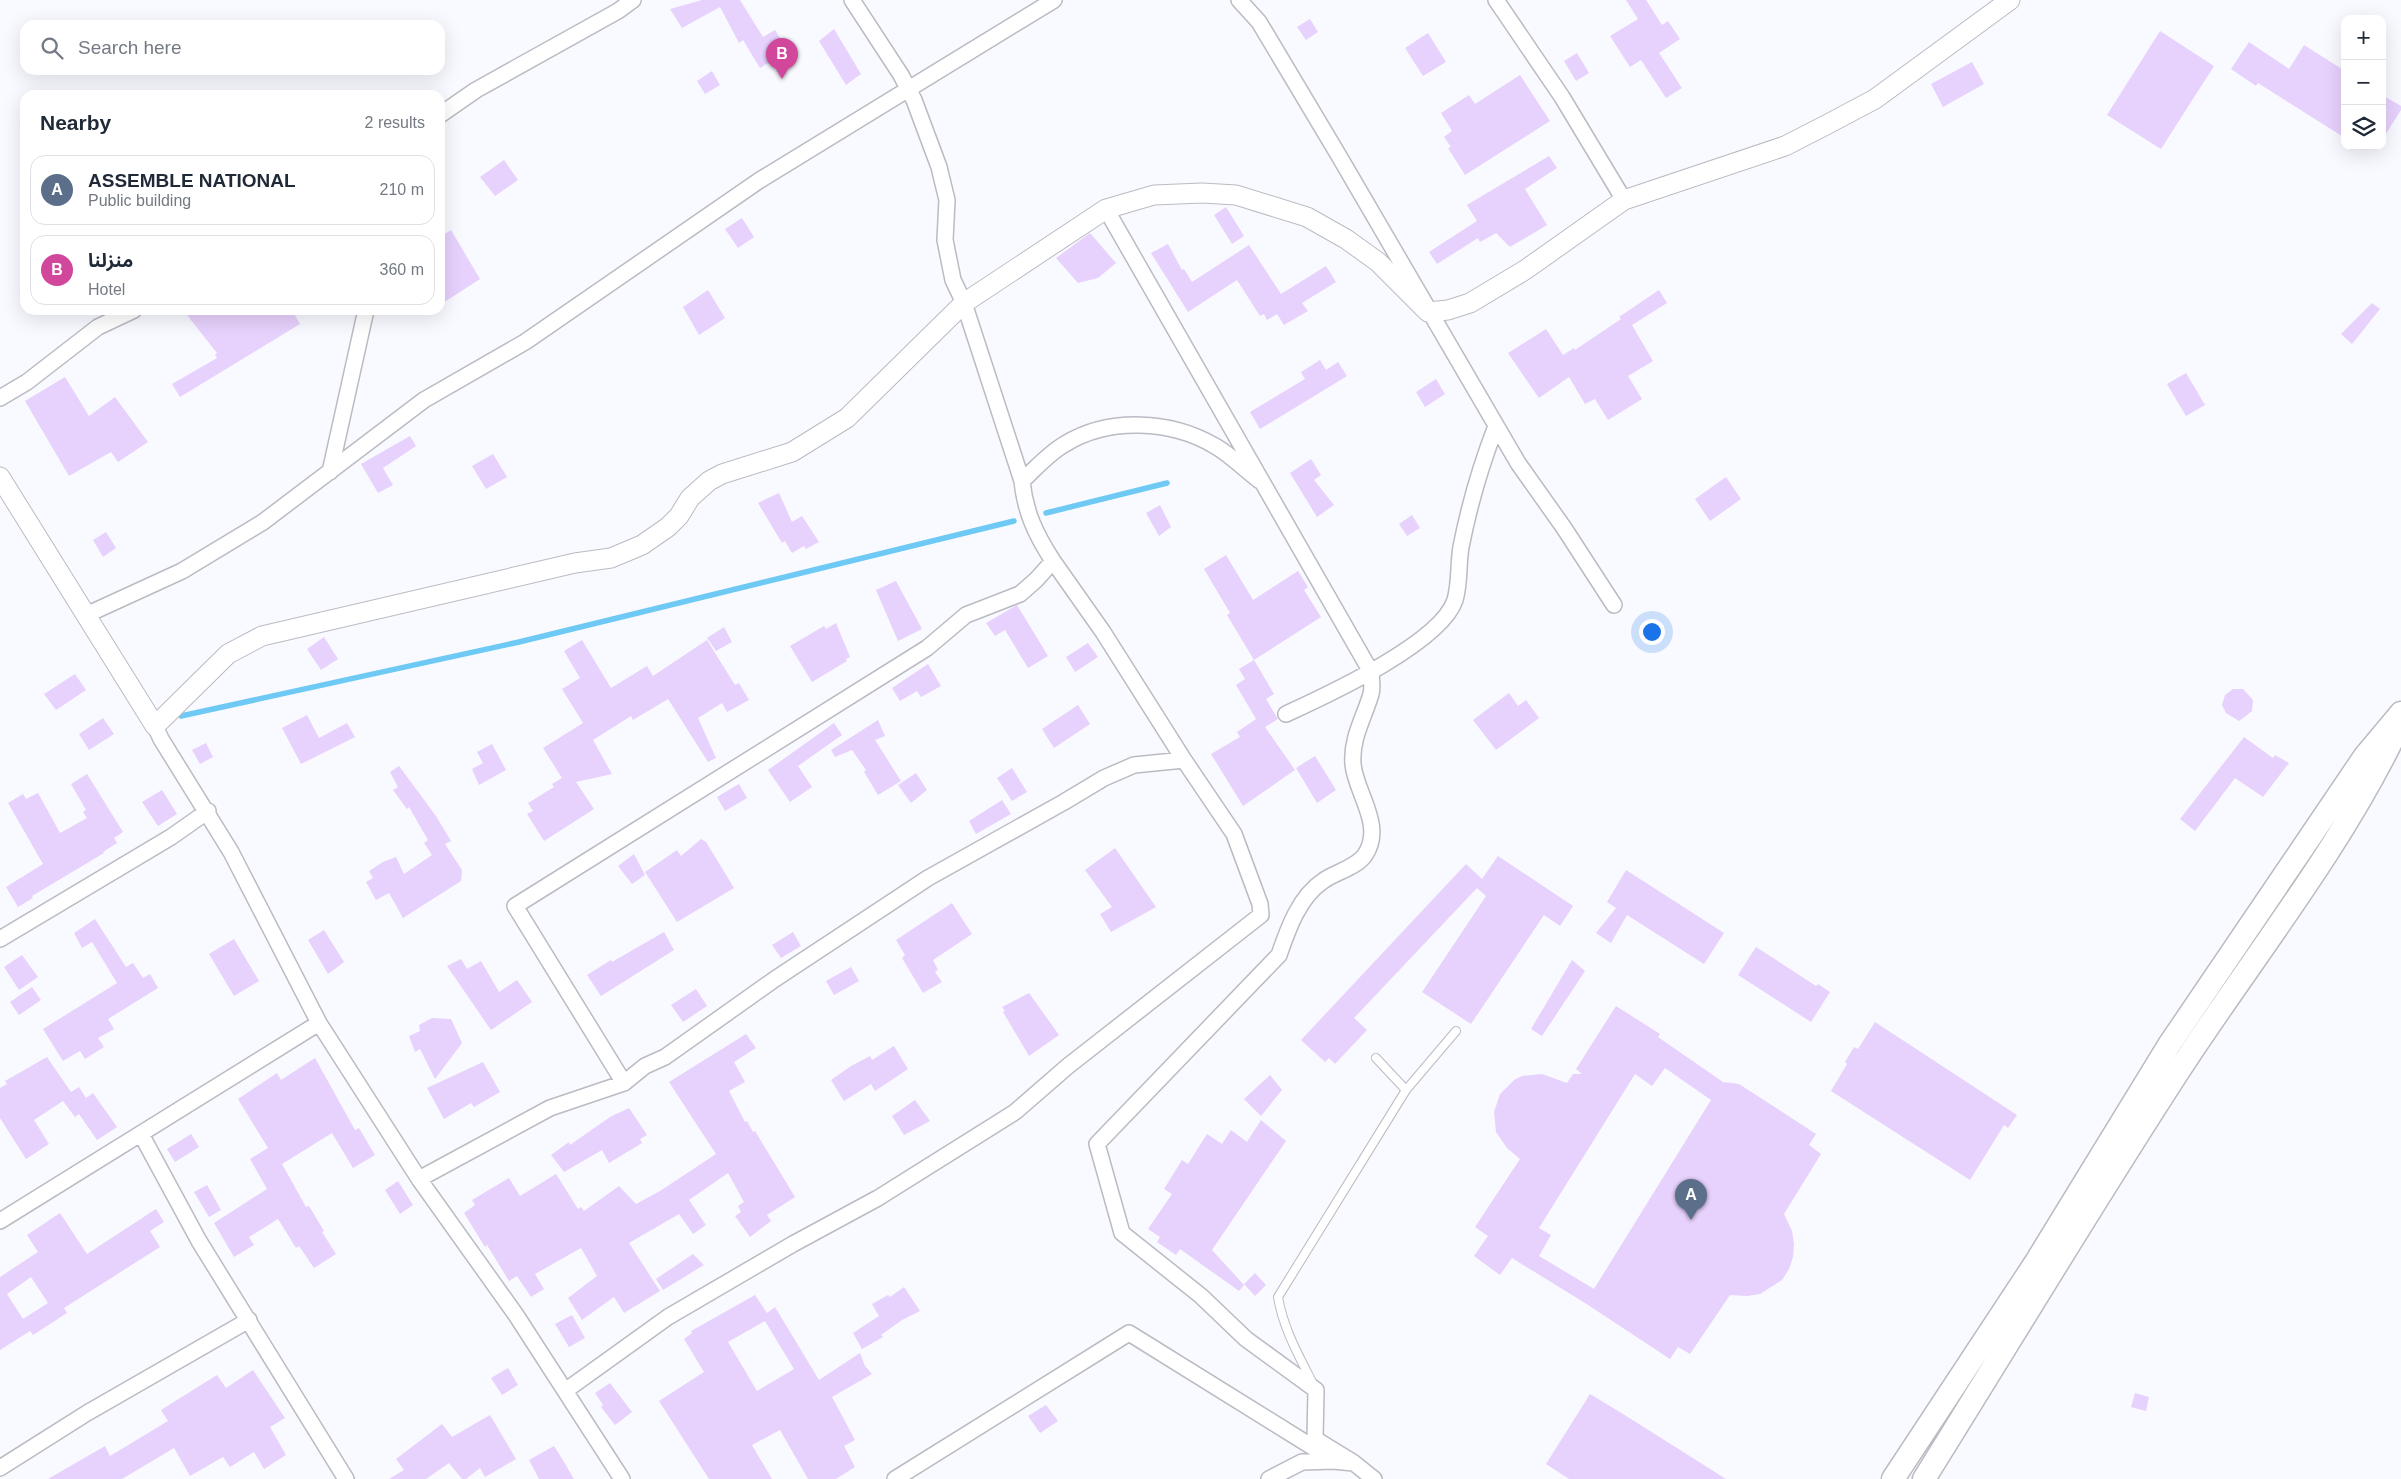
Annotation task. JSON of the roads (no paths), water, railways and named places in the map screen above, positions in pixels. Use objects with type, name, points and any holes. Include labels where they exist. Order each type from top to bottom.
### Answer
[{"type":"main road","points":[[1892,1479],[2036,1262],[2169,1045],[2365,756],[2401,713]]},
{"type":"main road","points":[[1924,1479],[2178,1072],[2347,822],[2376,774],[2401,721]]},
{"type":"street","points":[[445,112],[476,90],[618,11],[633,0]]},
{"type":"street","points":[[565,1391],[668,1317],[792,1244],[878,1198],[1015,1112],[1068,1066],[1261,915],[1260,904],[1234,834],[1031,525],[1024,501],[1022,481],[964,303],[953,280],[945,240],[947,200],[939,166],[901,75],[852,0]]},
{"type":"street","points":[[86,616],[182,571],[263,522],[424,400],[525,342],[760,180],[1054,0]]},
{"type":"street","points":[[1239,0],[1259,22],[1518,463],[1564,528],[1614,605]]},
{"type":"street","points":[[1496,0],[1562,97],[1624,200]]},
{"type":"street","points":[[1428,312],[1448,310],[1470,303],[1525,270],[1624,200],[1785,146],[1875,99],[2010,0]]},
{"type":"street","points":[[155,726],[228,654],[262,636],[575,563],[611,558],[642,545],[668,527],[679,516],[690,498],[709,481],[722,474],[792,452],[847,418],[964,303],[1106,208],[1154,195],[1202,193],[1236,195],[1307,216],[1346,239],[1378,262],[1428,312]]},
{"type":"street","points":[[1106,208],[1267,487],[1370,672],[1372,692],[1355,738],[1353,765],[1369,808],[1371,837],[1365,855],[1355,863],[1321,882],[1305,900],[1292,919],[1278,955],[1097,1144],[1122,1233],[1200,1296],[1246,1339],[1316,1390],[1315,1439],[1354,1463],[1374,1479]]},
{"type":"street","points":[[0,398],[27,382],[98,327],[123,315]]},
{"type":"street","points":[[330,472],[365,315]]},
{"type":"street","points":[[1022,481],[1065,444],[1103,428],[1138,425],[1157,426],[1199,438],[1215,446],[1267,487]]},
{"type":"street","points":[[1286,714],[1370,672],[1408,650],[1423,638],[1447,613],[1455,601],[1461,547],[1479,469],[1496,426]]},
{"type":"street","points":[[0,477],[155,726],[161,740],[208,812],[231,852],[319,1023],[419,1179],[516,1315],[622,1479]]},
{"type":"street","points":[[624,1083],[516,906],[927,648],[953,624],[966,615],[1020,594],[1053,561]]},
{"type":"street","points":[[419,1179],[550,1108],[624,1083],[646,1066],[664,1057],[775,979],[928,878],[1104,778],[1134,765],[1184,760]]},
{"type":"street","points":[[0,939],[172,837],[208,812]]},
{"type":"street","points":[[0,1221],[319,1023]]},
{"type":"street","points":[[141,1134],[199,1241],[346,1479]]},
{"type":"street","points":[[0,1468],[87,1413],[249,1320]]},
{"type":"street","points":[[895,1479],[1130,1333],[1334,1460]]},
{"type":"street","points":[[1269,1479],[1302,1462],[1334,1460],[1354,1463]]},
{"type":"lane","points":[[1316,1390],[1294,1348],[1280,1311],[1278,1297],[1406,1090],[1456,1031]]},
{"type":"lane","points":[[1376,1058],[1406,1090]]},
{"type":"waterway","points":[[1046,513],[1167,483]]},
{"type":"waterway","points":[[181,716],[519,642],[1014,521]]},
{"type":"place","name":"منزلنا","points":[[782,79]]},
{"type":"place","name":"ASSEMBLE NATIONAL","points":[[1691,1220]]}]
